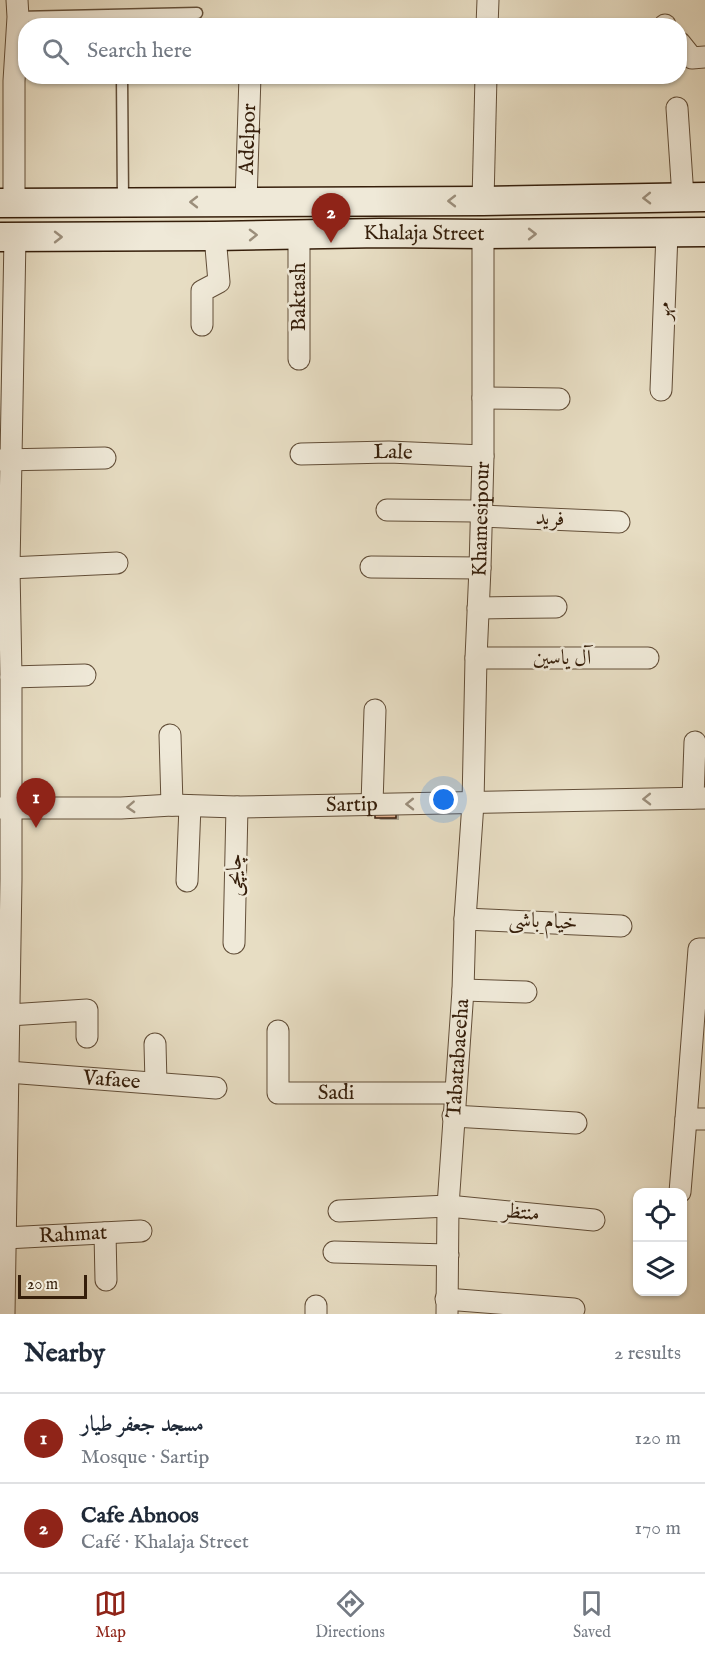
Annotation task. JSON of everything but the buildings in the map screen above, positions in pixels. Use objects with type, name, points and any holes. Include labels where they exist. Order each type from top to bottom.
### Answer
[{"type":"main road","name":"Khalaja Street","points":[[7,202],[483,201],[694,197]]},
{"type":"main road","points":[[379,201],[380,233]]},
{"type":"main road","name":"Khalaja Street","points":[[8,237],[705,232]]},
{"type":"street","points":[[487,18],[488,0]]},
{"type":"street","points":[[7,202],[7,81],[18,9]]},
{"type":"street","points":[[687,52],[692,58],[705,57]]},
{"type":"street","name":"Adelpor","points":[[246,202],[250,84]]},
{"type":"street","points":[[483,201],[486,84]]},
{"type":"street","points":[[677,108],[694,197]]},
{"type":"street","name":"مهر","points":[[661,390],[667,233]]},
{"type":"street","name":"Baktash","points":[[299,234],[299,359]]},
{"type":"street","name":"Khamesipour","points":[[473,803],[483,456],[483,234]]},
{"type":"street","points":[[202,325],[202,291],[219,282],[215,236]]},
{"type":"street","points":[[4,1314],[3,1205],[9,1015],[5,808],[11,676],[5,461],[8,237]]},
{"type":"street","points":[[483,398],[559,399]]},
{"type":"street","name":"Lale","points":[[301,454],[389,452],[483,456]]},
{"type":"street","points":[[5,461],[105,458]]},
{"type":"street","name":"فرید","points":[[387,510],[474,511],[481,516],[619,522]]},
{"type":"street","points":[[9,568],[117,563]]},
{"type":"street","points":[[371,567],[480,568]]},
{"type":"street","points":[[478,608],[556,607]]},
{"type":"street","name":"آل یاسین","points":[[476,658],[648,658]]},
{"type":"street","points":[[11,676],[85,675]]},
{"type":"street","points":[[372,804],[375,710]]},
{"type":"street","points":[[170,735],[181,806],[187,881]]},
{"type":"street","points":[[696,742],[699,798]]},
{"type":"street","name":"Sartip","points":[[5,808],[237,807],[699,798]]},
{"type":"street","name":"Tabatabaeeha","points":[[446,1306],[448,1206],[473,803]]},
{"type":"street","name":"چایچی","points":[[234,943],[237,807]]},
{"type":"street","name":"خیام باشی","points":[[465,919],[621,926]]},
{"type":"street","points":[[681,1188],[695,1119],[699,949],[705,950]]},
{"type":"street","points":[[463,990],[526,992]]},
{"type":"street","points":[[9,1015],[87,1010],[87,1037]]},
{"type":"street","name":"Sadi","points":[[278,1031],[278,1093],[455,1093]]},
{"type":"street","points":[[155,1044],[156,1083]]},
{"type":"street","name":"Vafaee","points":[[8,1072],[216,1088]]},
{"type":"street","points":[[453,1116],[576,1123]]},
{"type":"street","name":"منتظر","points":[[339,1211],[448,1206],[594,1220]]},
{"type":"street","name":"Rahmat","points":[[5,1238],[141,1231]]},
{"type":"street","points":[[105,1233],[106,1280]]},
{"type":"street","points":[[334,1252],[448,1255]]},
{"type":"street","points":[[446,1306],[574,1309]]},
{"type":"lane","points":[[18,9],[197,13]]},
{"type":"lane","points":[[122,84],[123,202]]},
{"type":"place","name":"Cafe Abnoos","points":[[331,243]]},
{"type":"place","name":"مسجد جعفر طیار","points":[[36,828]]}]
